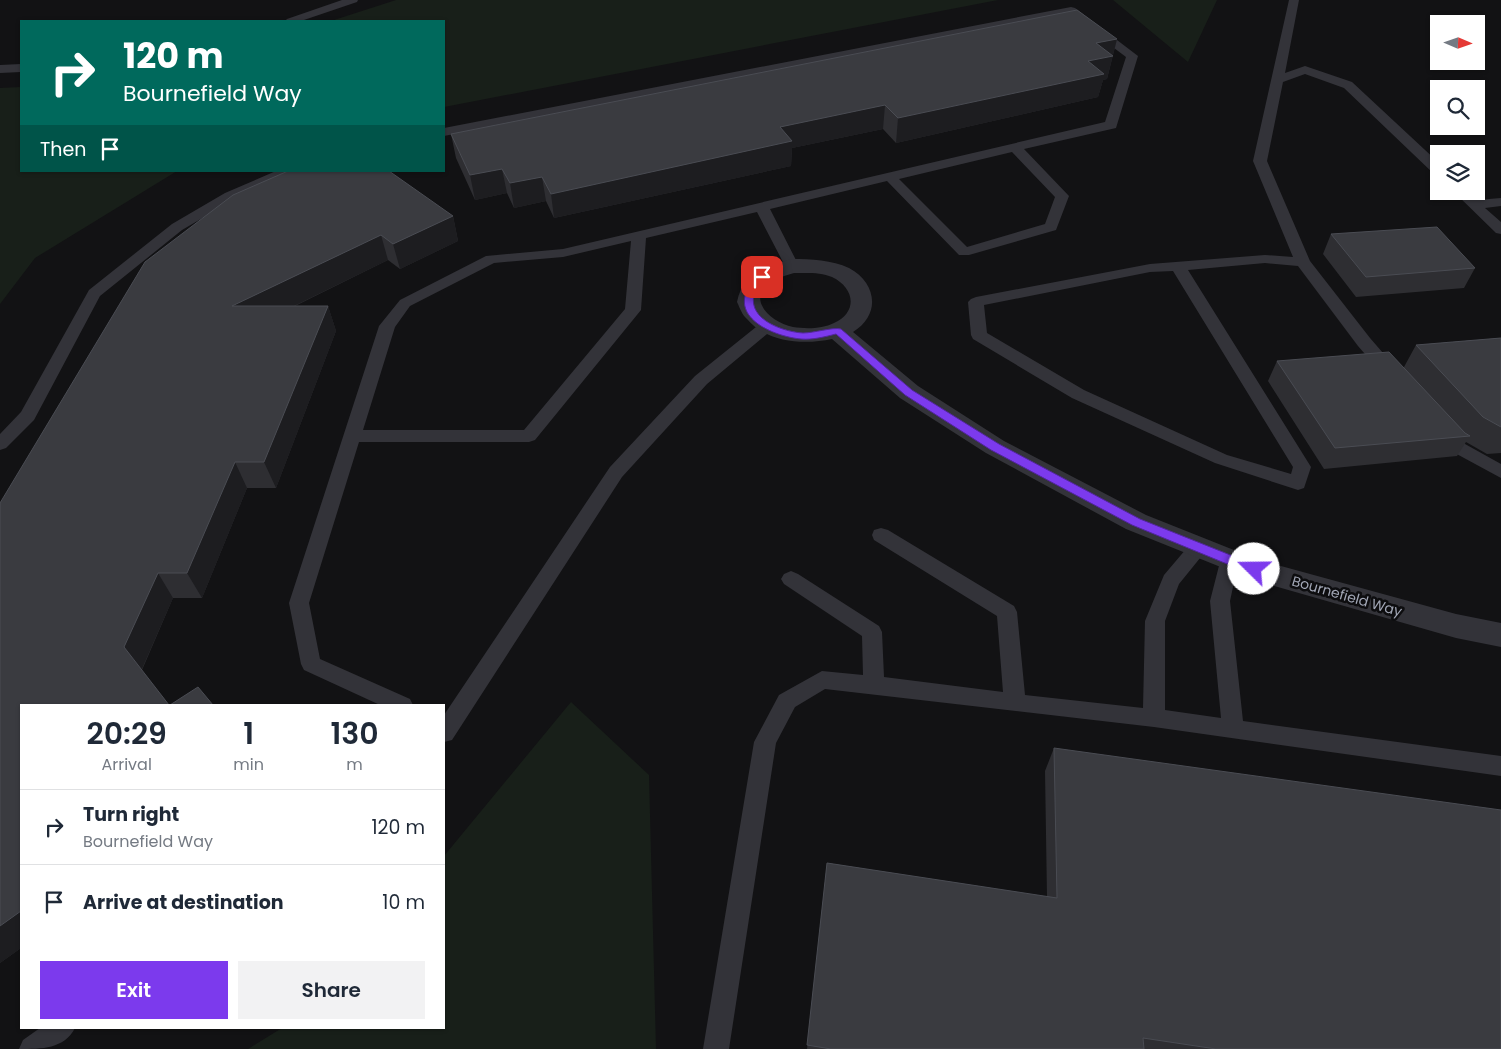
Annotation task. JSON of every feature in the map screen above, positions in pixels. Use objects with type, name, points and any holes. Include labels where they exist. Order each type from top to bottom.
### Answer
[{"type":"street","points":[[792,266],[826,268],[854,282],[861,292],[863,303],[860,314],[851,323],[837,331],[820,335],[801,336],[783,333],[767,326],[755,317],[749,307],[748,296],[753,286],[762,277],[776,270],[792,266]]},
{"type":"street","name":"Bournefield Way","points":[[837,331],[909,392],[995,447],[1136,522],[1254,569],[1456,626],[1501,635]]},
{"type":"lane","points":[[294,20],[353,0]]},
{"type":"lane","points":[[1294,0],[1260,161],[1303,262],[1364,342],[1402,385]]},
{"type":"lane","points":[[400,704],[311,664],[298,603],[387,326],[405,303],[491,259],[563,253],[1111,125],[1132,56],[1071,10],[445,132]]},
{"type":"lane","points":[[0,69],[20,68]]},
{"type":"lane","points":[[1276,80],[1305,70],[1348,85],[1430,162]]},
{"type":"lane","points":[[889,176],[964,252],[1051,227],[1062,196],[1014,148]]},
{"type":"lane","points":[[0,444],[28,416],[94,294],[177,227],[230,196],[286,172]]},
{"type":"lane","points":[[1469,200],[1501,230]]},
{"type":"lane","points":[[1474,205],[1501,202]]},
{"type":"lane","points":[[762,206],[792,266]]},
{"type":"lane","points":[[352,436],[529,436],[633,310],[639,236]]},
{"type":"lane","points":[[1178,266],[1302,467],[1298,483],[1221,459],[1078,394],[978,335],[976,302],[1150,268],[1264,259],[1303,262]]},
{"type":"lane","points":[[445,728],[616,472],[701,380],[767,326]]},
{"type":"lane","points":[[1434,420],[1459,448],[1501,472]]},
{"type":"lane","points":[[881,535],[1007,612],[1015,703]]},
{"type":"lane","points":[[1154,718],[1155,621],[1171,580],[1199,547]]},
{"type":"lane","points":[[1229,559],[1220,601],[1233,729]]},
{"type":"lane","points":[[791,579],[872,632],[874,685]]},
{"type":"lane","points":[[716,1049],[765,742],[787,701],[822,680],[1154,718],[1501,766]]},
{"type":"lane","points":[[32,1049],[61,1029]]},
{"type":"shaded area","points":[[396,0],[998,0],[445,107],[445,20],[334,20]]},
{"type":"shaded area","points":[[1113,0],[1217,0],[1188,62]]},
{"type":"shaded area","points":[[20,87],[20,172],[175,172],[35,258],[0,304],[0,88]]},
{"type":"shaded area","points":[[571,702],[649,775],[656,1049],[248,1049],[280,1029],[445,1029],[445,855]]},
{"type":"building","points":[[1077,10],[1117,39],[1096,43],[1113,56],[1088,61],[1104,74],[898,118],[885,105],[780,127],[792,141],[551,194],[542,177],[510,183],[502,169],[470,175],[451,134]]},
{"type":"building","points":[[286,172],[390,172],[453,216],[393,244],[381,235],[232,306],[328,306],[264,462],[235,462],[187,573],[158,573],[124,647],[168,704],[20,704],[20,912],[0,926],[0,503],[145,262],[233,195]]},
{"type":"building","points":[[1437,227],[1475,268],[1366,277],[1331,234]]},
{"type":"building","points":[[1501,338],[1501,427],[1483,417],[1416,345]]},
{"type":"building","points":[[1389,352],[1465,433],[1470,436],[1335,448],[1277,361]]},
{"type":"building","points":[[198,687],[212,704],[172,704]]},
{"type":"building","points":[[1054,748],[1501,810],[1501,1049],[1216,1049],[1143,1038],[1144,1049],[831,1049],[807,1045],[827,863],[1057,898]]},
{"type":"route","points":[[762,277],[753,286],[748,296],[749,307],[755,317],[767,326],[783,333],[801,336],[820,335],[837,331],[909,392],[995,447],[1136,522],[1254,569]]}]
